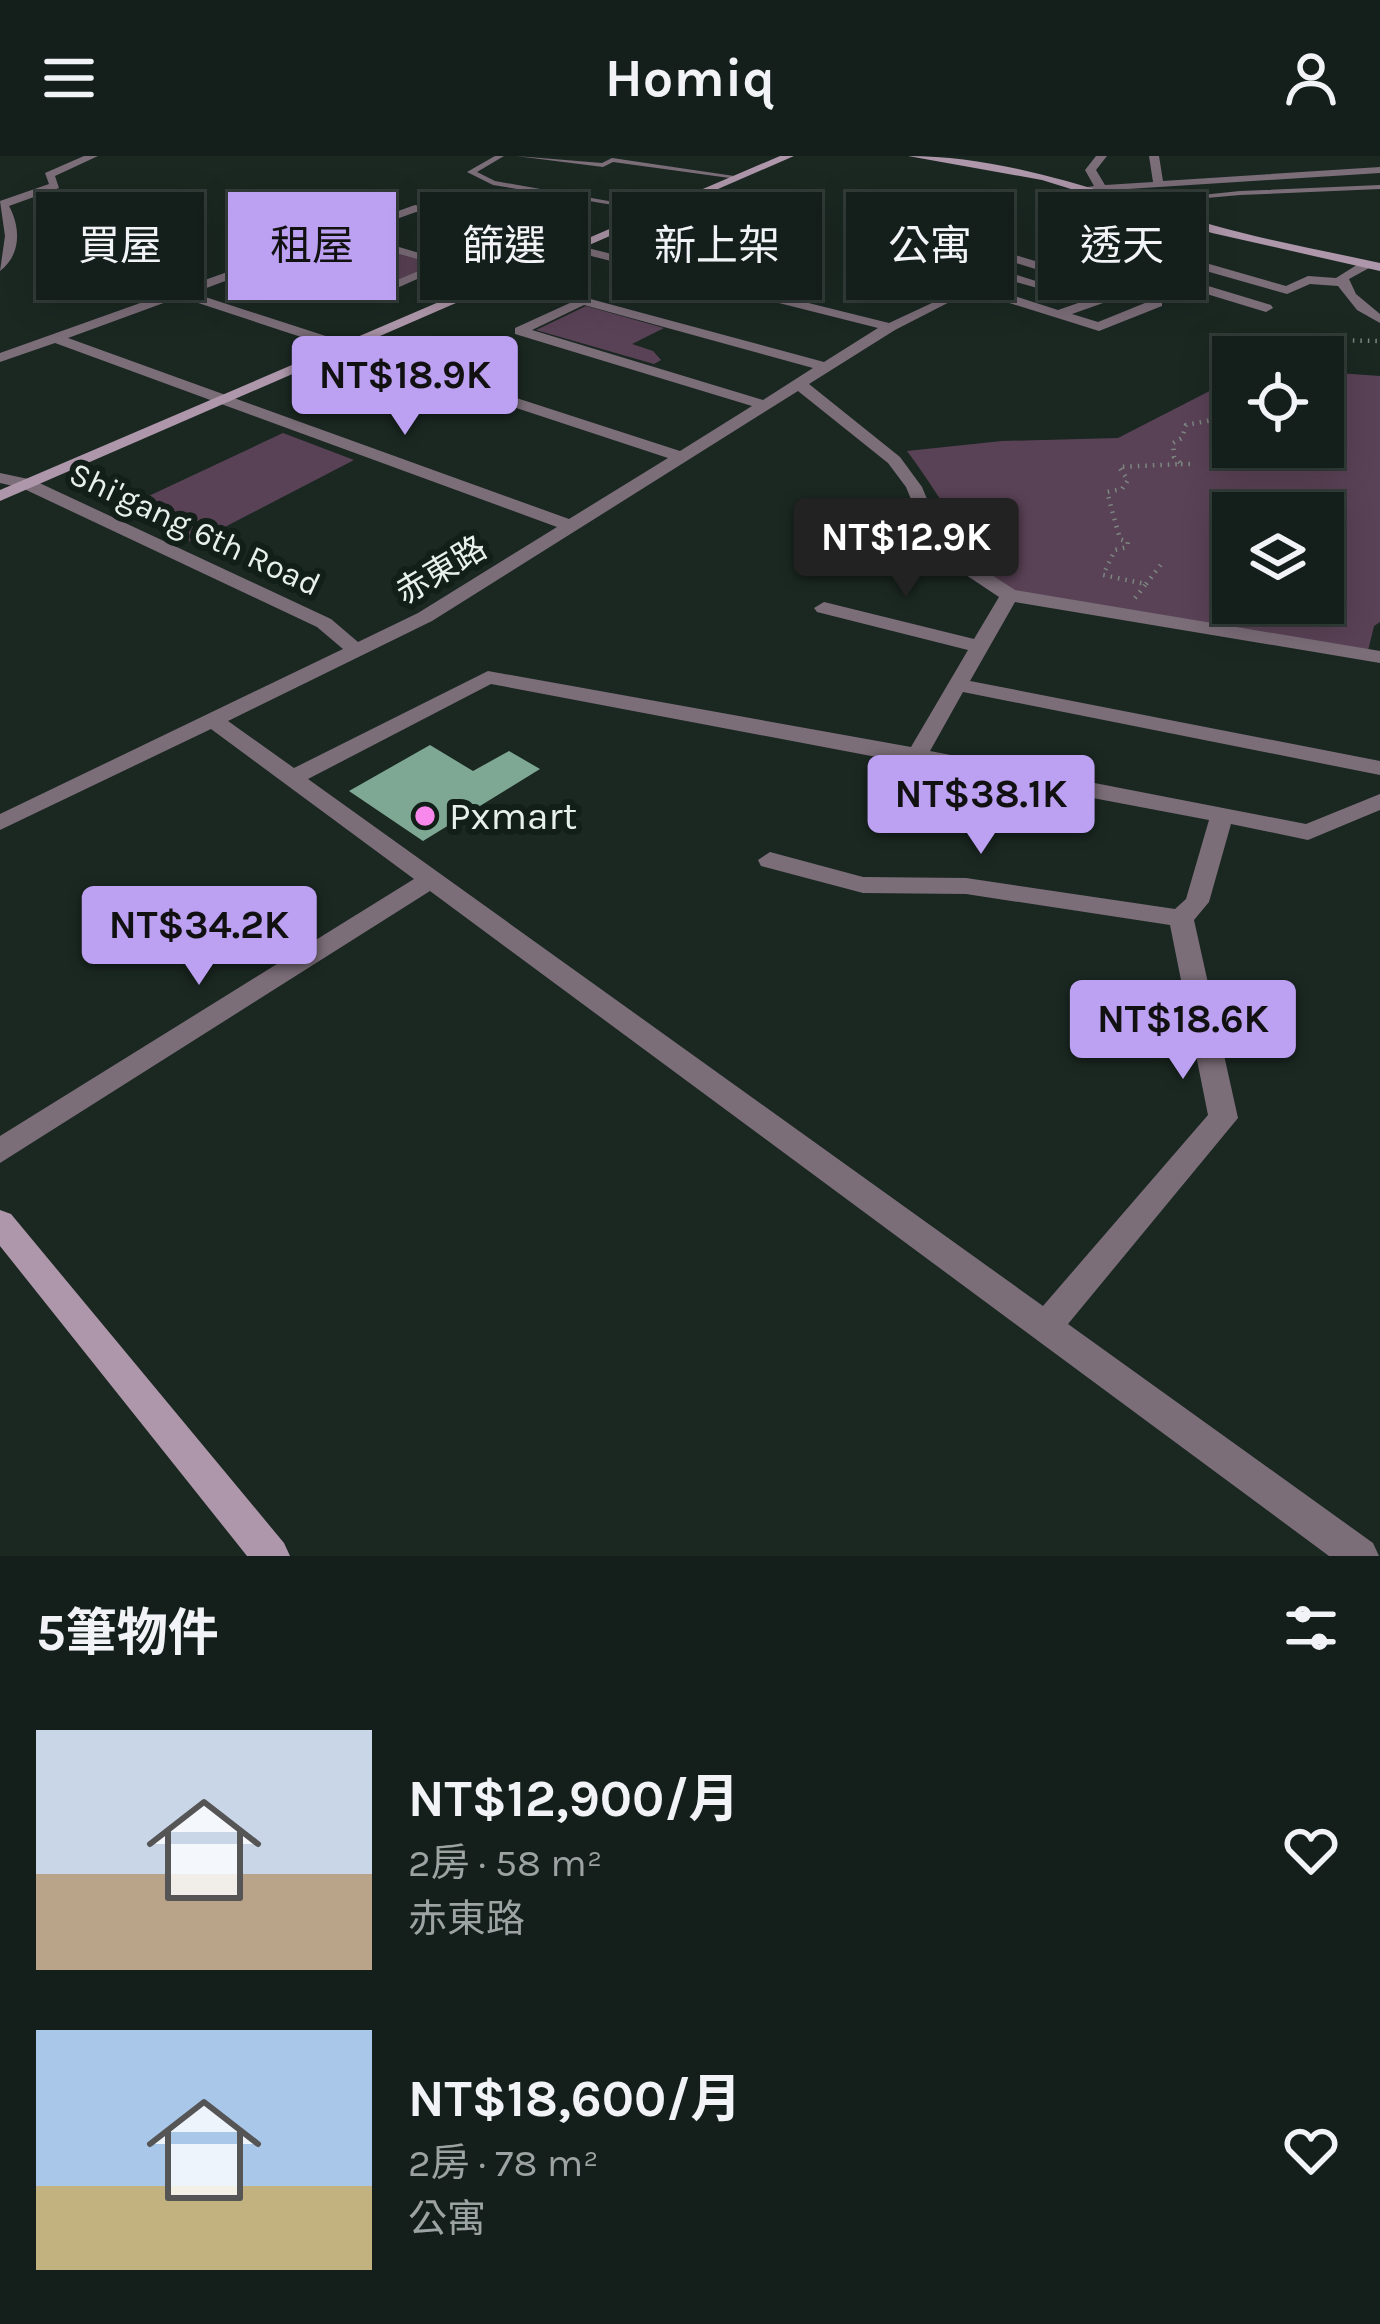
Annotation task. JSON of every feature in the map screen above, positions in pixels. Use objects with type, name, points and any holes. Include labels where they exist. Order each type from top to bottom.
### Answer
[{"type":"street","points":[[0,267],[7,260],[12,223],[1,205],[55,186],[49,175],[93,156]]},
{"type":"street","points":[[703,192],[789,156]]},
{"type":"street","points":[[913,156],[1044,177],[1103,192]]},
{"type":"street","points":[[1075,156],[1100,158]]},
{"type":"street","points":[[1154,156],[1158,182]]},
{"type":"street","points":[[1093,188],[1090,170],[1100,158]]},
{"type":"street","points":[[1093,188],[1380,170]]},
{"type":"street","points":[[1206,225],[1374,266]]},
{"type":"street","points":[[588,248],[890,327]]},
{"type":"street","points":[[396,249],[447,263],[396,285]]},
{"type":"street","points":[[1015,259],[1038,266]]},
{"type":"street","points":[[1374,266],[1342,277],[1352,299],[1380,320]]},
{"type":"street","points":[[1206,267],[1287,290],[1308,280],[1343,282]]},
{"type":"street","points":[[1206,290],[1266,308]]},
{"type":"street","points":[[1014,298],[1099,327],[1157,303],[1148,300]]},
{"type":"street","points":[[0,358],[161,300]]},
{"type":"street","points":[[202,300],[681,457]]},
{"type":"street","points":[[0,496],[449,300]]},
{"type":"street","name":"赤東路","points":[[0,824],[425,617],[890,327],[946,300]]},
{"type":"street","points":[[1059,314],[1100,300]]},
{"type":"street","points":[[765,405],[520,332],[584,301],[825,367]]},
{"type":"street","points":[[56,338],[571,526]]},
{"type":"street","points":[[799,384],[894,460],[914,487],[939,549],[1010,595],[1380,657]]},
{"type":"street","name":"Shi'gang 6th Road","points":[[0,478],[27,484],[324,623],[356,650]]},
{"type":"street","points":[[917,754],[1010,595]]},
{"type":"street","points":[[824,608],[976,646]]},
{"type":"street","points":[[292,778],[488,677],[917,754],[1221,819],[1308,832],[1380,801]]},
{"type":"street","points":[[958,685],[1380,768]]},
{"type":"street","points":[[213,720],[1360,1556]]},
{"type":"street","points":[[1181,918],[1197,902],[1221,819]]},
{"type":"street","points":[[770,860],[863,885],[966,886],[1181,918]]},
{"type":"street","points":[[0,1150],[431,878]]},
{"type":"street","points":[[1046,1326],[1223,1118],[1181,918]]},
{"type":"street","points":[[0,1223],[271,1556]]},
{"type":"lane","points":[[500,156],[472,172],[494,183],[612,203]]},
{"type":"lane","points":[[520,156],[603,165],[612,160],[737,177]]},
{"type":"lane","points":[[1206,196],[1380,188]]},
{"type":"path","points":[[1344,338],[1380,341]]},
{"type":"path","points":[[1181,464],[1174,457],[1173,443],[1182,438],[1186,425],[1212,420]]},
{"type":"path","points":[[1146,584],[1103,575],[1115,550],[1127,548],[1128,542],[1120,539],[1118,518],[1107,492],[1122,489],[1128,479],[1119,467],[1124,464],[1169,468],[1193,464]]},
{"type":"path","points":[[1130,613],[1138,590],[1162,562]]},
{"type":"shaded area","points":[[396,251],[420,258],[420,272],[396,282]]},
{"type":"shaded area","points":[[586,306],[664,328],[632,344],[653,351],[661,360],[654,364],[536,330]]},
{"type":"shaded area","points":[[1344,373],[1380,376],[1380,622],[1374,626],[1367,655],[1009,595],[907,451],[1002,441],[1118,438],[1212,390],[1212,468],[1344,468]]},
{"type":"shaded area","points":[[283,433],[354,460],[194,543],[121,509]]},
{"type":"building","name":"Pxmart","points":[[430,745],[473,771],[509,751],[540,769],[423,841],[349,791]]},
{"type":"place","name":"Pxmart","points":[[425,816]]}]
